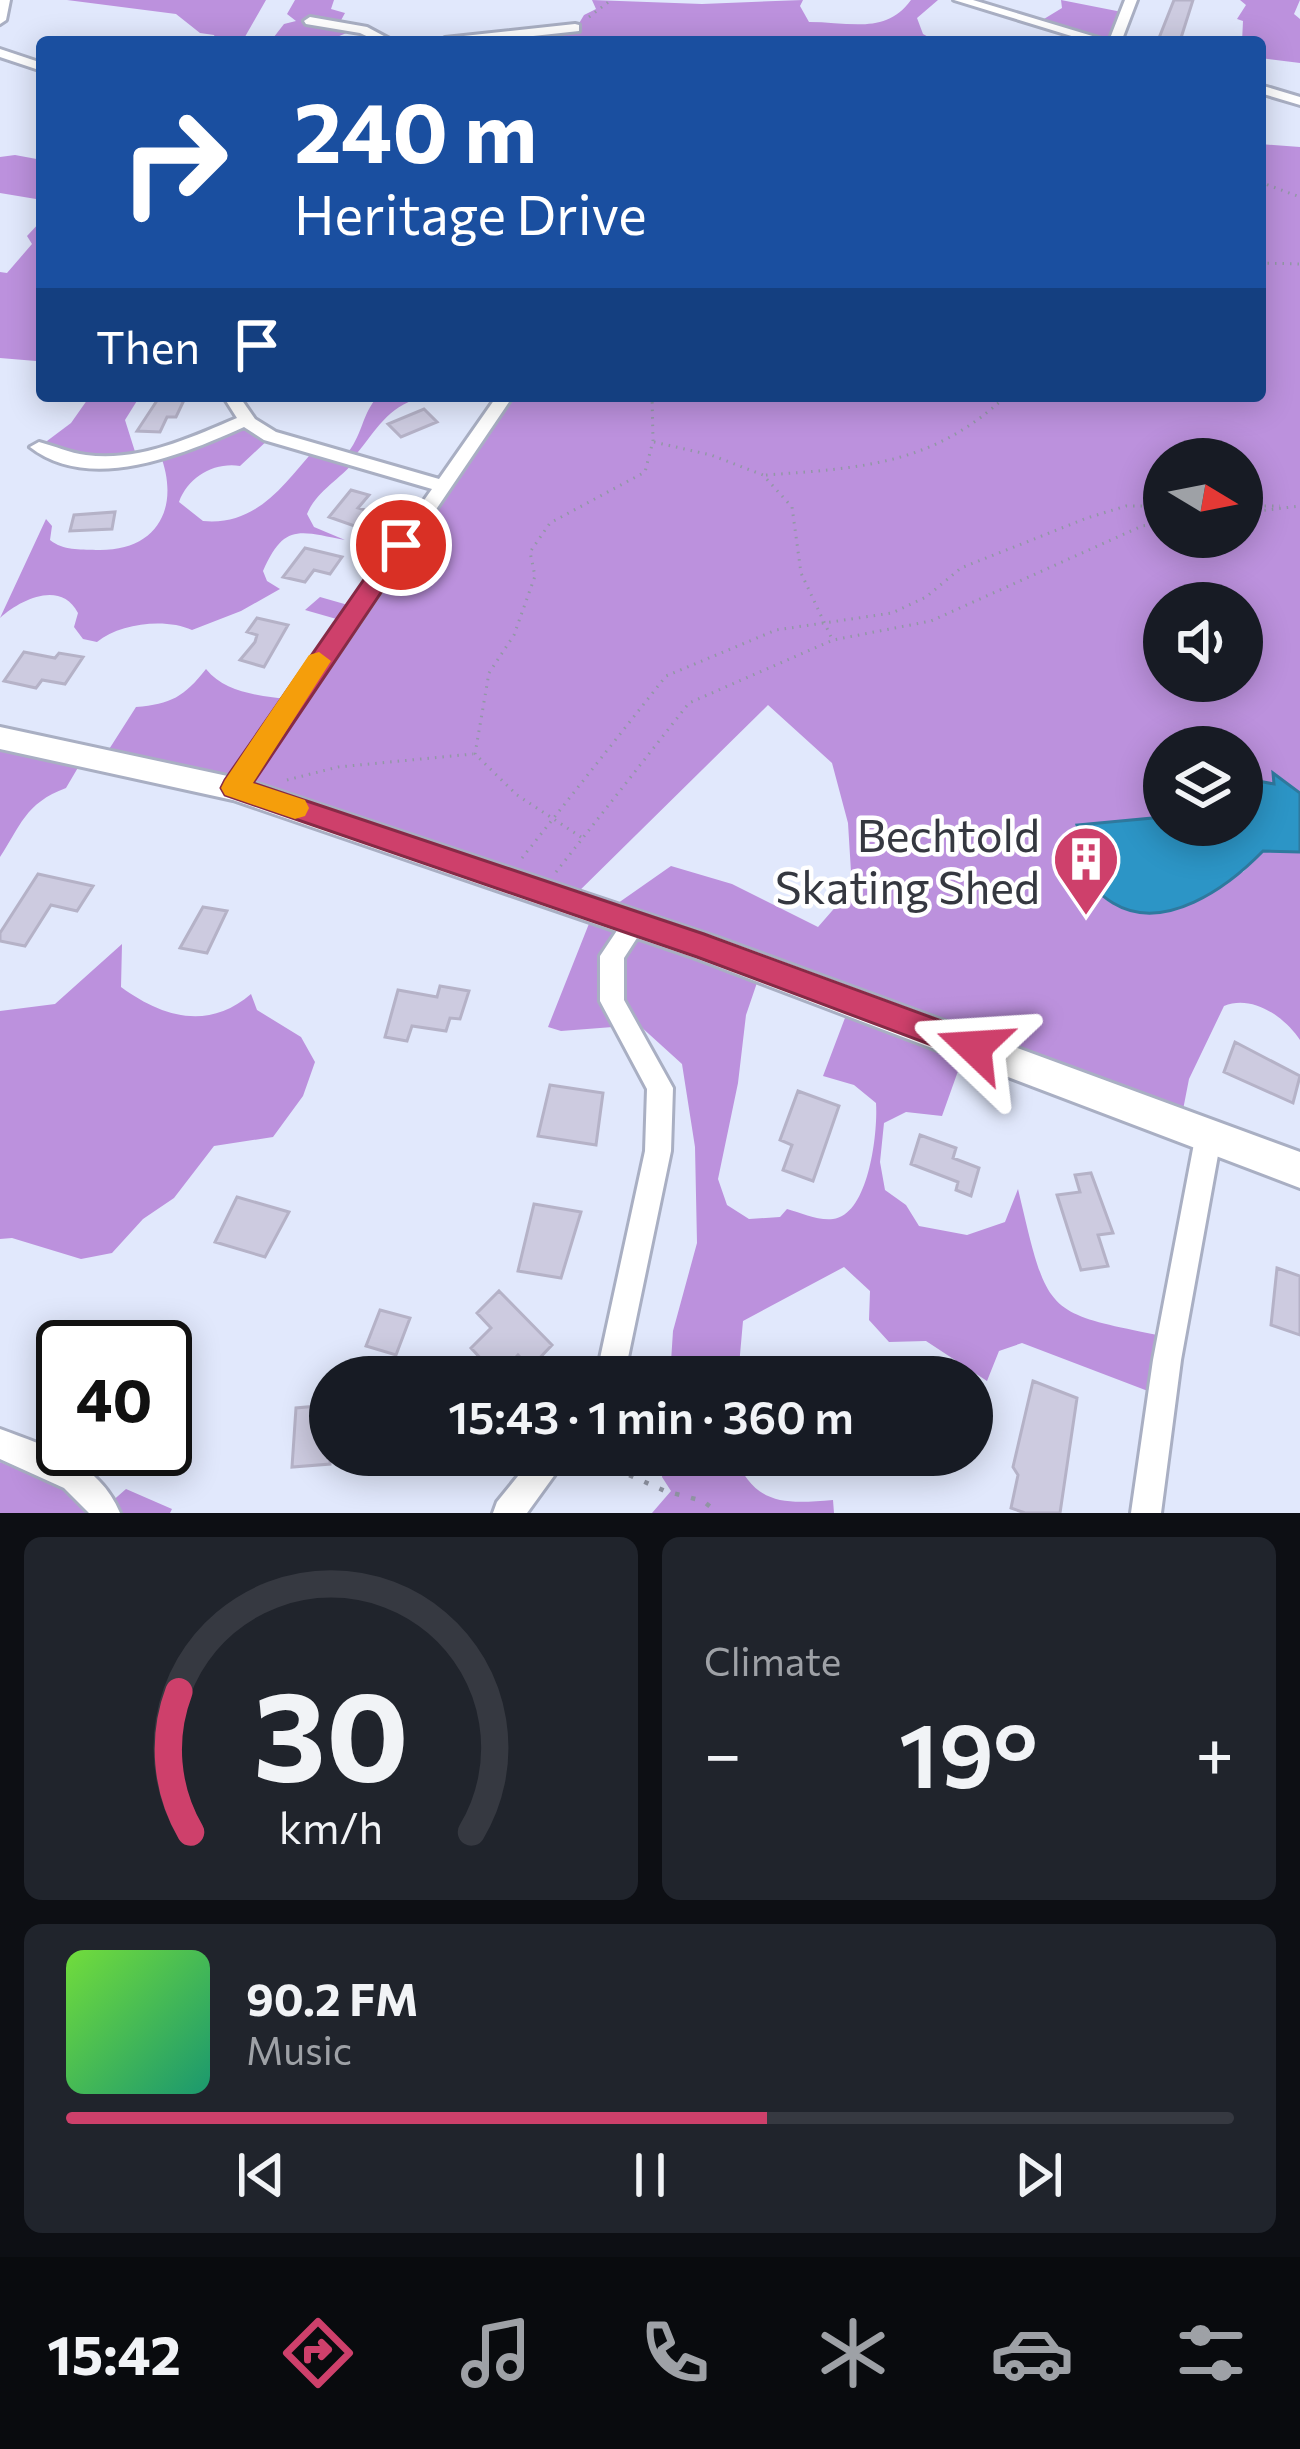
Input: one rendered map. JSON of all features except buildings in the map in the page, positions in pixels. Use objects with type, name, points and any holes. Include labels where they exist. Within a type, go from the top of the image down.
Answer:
[{"type":"street","points":[[0,20],[4,0]]},
{"type":"street","points":[[960,0],[1083,36]]},
{"type":"street","points":[[1117,36],[1131,0]]},
{"type":"street","points":[[310,21],[376,36]]},
{"type":"street","points":[[500,36],[574,28]]},
{"type":"street","points":[[0,53],[36,65]]},
{"type":"street","points":[[1266,90],[1300,101]]},
{"type":"street","points":[[235,402],[247,420],[270,436],[442,486]]},
{"type":"street","points":[[235,788],[502,402]]},
{"type":"street","points":[[40,447],[64,460],[122,461],[186,446],[247,420]]},
{"type":"street","points":[[0,738],[235,788],[634,924],[1300,1170]]},
{"type":"street","points":[[614,1356],[658,1151],[660,1088],[612,1001],[612,956],[634,924]]},
{"type":"street","points":[[1146,1513],[1167,1360],[1209,1133]]},
{"type":"street","points":[[0,1444],[47,1461],[100,1499],[106,1513]]},
{"type":"street","points":[[508,1513],[537,1476]]},
{"type":"path","points":[[574,28],[611,0]]},
{"type":"path","points":[[1266,184],[1300,197]]},
{"type":"path","points":[[1266,263],[1300,264]]},
{"type":"path","points":[[475,754],[489,673],[514,635],[535,576],[530,552],[550,523],[645,472],[653,441],[652,402]]},
{"type":"path","points":[[653,441],[711,455],[763,475],[851,468],[949,445],[1001,402]]},
{"type":"path","points":[[763,475],[792,506],[801,573],[833,640]]},
{"type":"path","points":[[505,881],[666,676],[776,630],[892,613],[926,597],[961,568],[1087,518],[1143,506]]},
{"type":"path","points":[[1263,506],[1298,506]]},
{"type":"path","points":[[1263,510],[1298,506]]},
{"type":"path","points":[[540,893],[689,703],[833,640],[931,621],[1143,526]]},
{"type":"path","points":[[273,783],[338,767],[475,754]]},
{"type":"path","points":[[475,754],[517,796],[583,838]]},
{"type":"path","points":[[631,1476],[703,1501],[718,1513]]},
{"type":"shaded area","points":[[67,0],[266,0],[245,36],[200,33],[176,14]]},
{"type":"shaded area","points":[[295,0],[334,0],[331,9],[345,13],[339,24],[356,29],[339,36],[275,36],[284,24],[296,21],[287,14]]},
{"type":"shaded area","points":[[592,0],[702,4],[803,0],[800,6],[809,22],[852,24],[890,18],[911,0],[938,0],[917,18],[926,36],[536,36],[534,32],[578,25],[596,9]]},
{"type":"shaded area","points":[[1061,0],[1127,13],[1118,36],[1093,36],[1039,22],[1062,8]]},
{"type":"shaded area","points":[[1240,0],[1300,0],[1294,14],[1300,19],[1300,63],[1266,59],[1266,36],[1242,36],[1243,21],[1237,19],[1246,5]]},
{"type":"shaded area","points":[[1266,144],[1300,147],[1300,793],[1275,775],[1275,784],[1263,782],[1263,726],[1143,726],[1143,819],[1077,826],[1082,840],[1077,871],[1108,900],[1243,872],[1263,851],[1300,852],[1300,1040],[1286,1023],[1256,1005],[1224,1006],[1189,1079],[1181,1120],[968,1043],[942,1116],[906,1112],[884,1123],[880,1162],[885,1190],[906,1205],[919,1226],[967,1235],[1005,1222],[1018,1189],[1037,1263],[1058,1302],[1098,1322],[1173,1338],[1161,1396],[1022,1343],[999,1351],[993,1366],[993,1356],[949,1356],[926,1341],[889,1342],[869,1320],[870,1291],[844,1267],[743,1321],[740,1356],[671,1356],[673,1331],[697,1243],[695,1147],[682,1064],[639,1025],[561,1031],[548,1027],[594,911],[611,908],[671,866],[732,884],[818,927],[852,888],[848,823],[832,763],[768,705],[570,900],[106,754],[136,707],[176,697],[206,669],[223,684],[291,700],[347,622],[305,610],[320,597],[355,607],[503,402],[1266,402]],"holes":[[[762,968],[851,1002],[823,1076],[854,1085],[876,1103],[873,1151],[863,1188],[845,1214],[833,1219],[787,1209],[780,1217],[749,1219],[727,1205],[718,1179],[746,1015]]]},
{"type":"shaded area","points":[[0,157],[36,159],[36,199],[0,193]]},
{"type":"shaded area","points":[[36,226],[36,361],[0,358],[0,272],[7,273],[32,244],[27,236]]},
{"type":"shaded area","points":[[86,402],[136,402],[125,420],[137,458],[88,463],[39,447],[71,423]]},
{"type":"shaded area","points":[[374,402],[409,402],[387,417],[307,514],[314,527],[345,540],[304,533],[286,538],[263,571],[267,581],[280,589],[241,611],[192,630],[143,624],[97,642],[83,639],[74,627],[78,613],[62,597],[29,599],[0,618],[46,519],[52,526],[50,540],[66,548],[117,549],[149,535],[165,509],[166,474],[160,454],[243,422],[271,437],[240,466],[212,469],[183,493],[179,502],[203,521],[222,521],[267,501],[314,450],[345,456]]},
{"type":"shaded area","points":[[0,737],[86,754],[66,788],[32,809],[0,857]]},
{"type":"shaded area","points":[[122,944],[121,987],[153,1006],[202,1016],[235,1006],[251,994],[257,1010],[301,1037],[315,1062],[303,1096],[273,1137],[214,1146],[174,1198],[143,1219],[112,1253],[81,1259],[12,1238],[0,1239],[0,1011],[55,1004]]},
{"type":"shaded area","points":[[0,1462],[110,1503],[126,1489],[172,1509],[170,1513],[0,1513]]},
{"type":"shaded area","points":[[745,1476],[773,1498],[833,1500],[834,1513],[652,1513],[671,1491],[662,1477]]},
{"type":"water","points":[[1273,773],[1300,793],[1300,852],[1263,851],[1214,891],[1174,910],[1133,911],[1113,903],[1065,858],[1082,840],[1077,825],[1143,819],[1143,846],[1263,846],[1263,782],[1274,784]]},
{"type":"slow traffic","points":[[295,808],[235,788],[319,661]]},
{"type":"place","name":"Bechtold Skating Shed","points":[[1086,918]]},
{"type":"route","points":[[401,545],[235,788],[704,947],[974,1047]]}]
